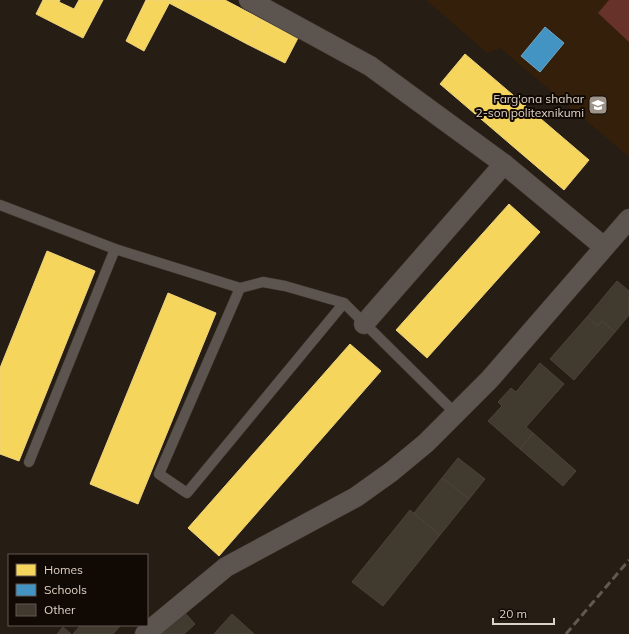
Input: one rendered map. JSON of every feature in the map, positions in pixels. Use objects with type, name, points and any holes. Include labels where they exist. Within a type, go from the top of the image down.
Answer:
[{"type":"street","points":[[249,0],[370,66],[504,164],[604,247]]},
{"type":"street","points":[[364,324],[504,164]]},
{"type":"street","points":[[145,634],[226,567],[356,497],[391,472],[426,443],[490,379],[629,219]]},
{"type":"lane","points":[[0,205],[115,249],[240,288],[263,282],[285,286],[344,303],[456,414]]},
{"type":"lane","points":[[29,462],[115,249]]},
{"type":"lane","points":[[240,288],[159,474],[187,493],[344,303]]},
{"type":"shaded area","name":"Farg'ona shahar 2-son politexnikumi","points":[[426,0],[629,0],[629,157],[500,48],[487,53]]},
{"type":"shaded area","points":[[609,0],[629,0],[629,42],[598,13]]},
{"type":"building: Homes","points":[[43,0],[60,0],[59,2],[74,9],[79,0],[103,0],[83,38],[36,14]]},
{"type":"building: Homes","points":[[146,0],[171,0],[144,51],[126,41]]},
{"type":"building: Homes","points":[[171,0],[225,0],[261,19],[247,44],[169,3]]},
{"type":"building: Homes","points":[[261,19],[298,38],[285,63],[247,44]]},
{"type":"building: Homes","points":[[465,54],[589,160],[564,190],[440,84]]},
{"type":"building: Homes","points":[[509,204],[540,232],[427,358],[396,330]]},
{"type":"building: Homes","points":[[47,251],[95,271],[19,461],[0,454],[0,368]]},
{"type":"building: Homes","points":[[168,293],[216,313],[138,504],[90,484]]},
{"type":"building: Homes","points":[[350,344],[381,371],[219,556],[188,528]]},
{"type":"building: Schools","points":[[545,27],[564,43],[540,72],[521,56]]},
{"type":"building: Other","points":[[617,281],[629,291],[629,315],[615,332],[602,321],[598,326],[587,317]]},
{"type":"building: Other","points":[[587,317],[598,326],[602,321],[615,332],[574,380],[550,359]]},
{"type":"building: Other","points":[[540,363],[564,384],[526,427],[533,433],[520,449],[488,421],[502,406],[498,402],[511,388],[516,392]]},
{"type":"building: Other","points":[[533,433],[576,471],[563,486],[520,449]]},
{"type":"building: Other","points":[[458,458],[485,479],[469,499],[442,478]]},
{"type":"building: Other","points":[[442,478],[469,499],[440,535],[414,513]]},
{"type":"building: Other","points":[[410,510],[440,535],[383,606],[352,582]]},
{"type":"building: Other","points":[[185,613],[195,624],[184,634],[162,634]]},
{"type":"building: Other","points":[[232,614],[254,634],[214,634]]},
{"type":"building: Other","points":[[80,626],[120,626],[113,634],[73,634]]},
{"type":"building: Other","points":[[63,627],[71,634],[57,634]]},
{"type":"railway","points":[[566,634],[629,560]]},
{"type":"place","name":"Farg'ona shahar 2-son politexnikumi","points":[[598,105]]}]
